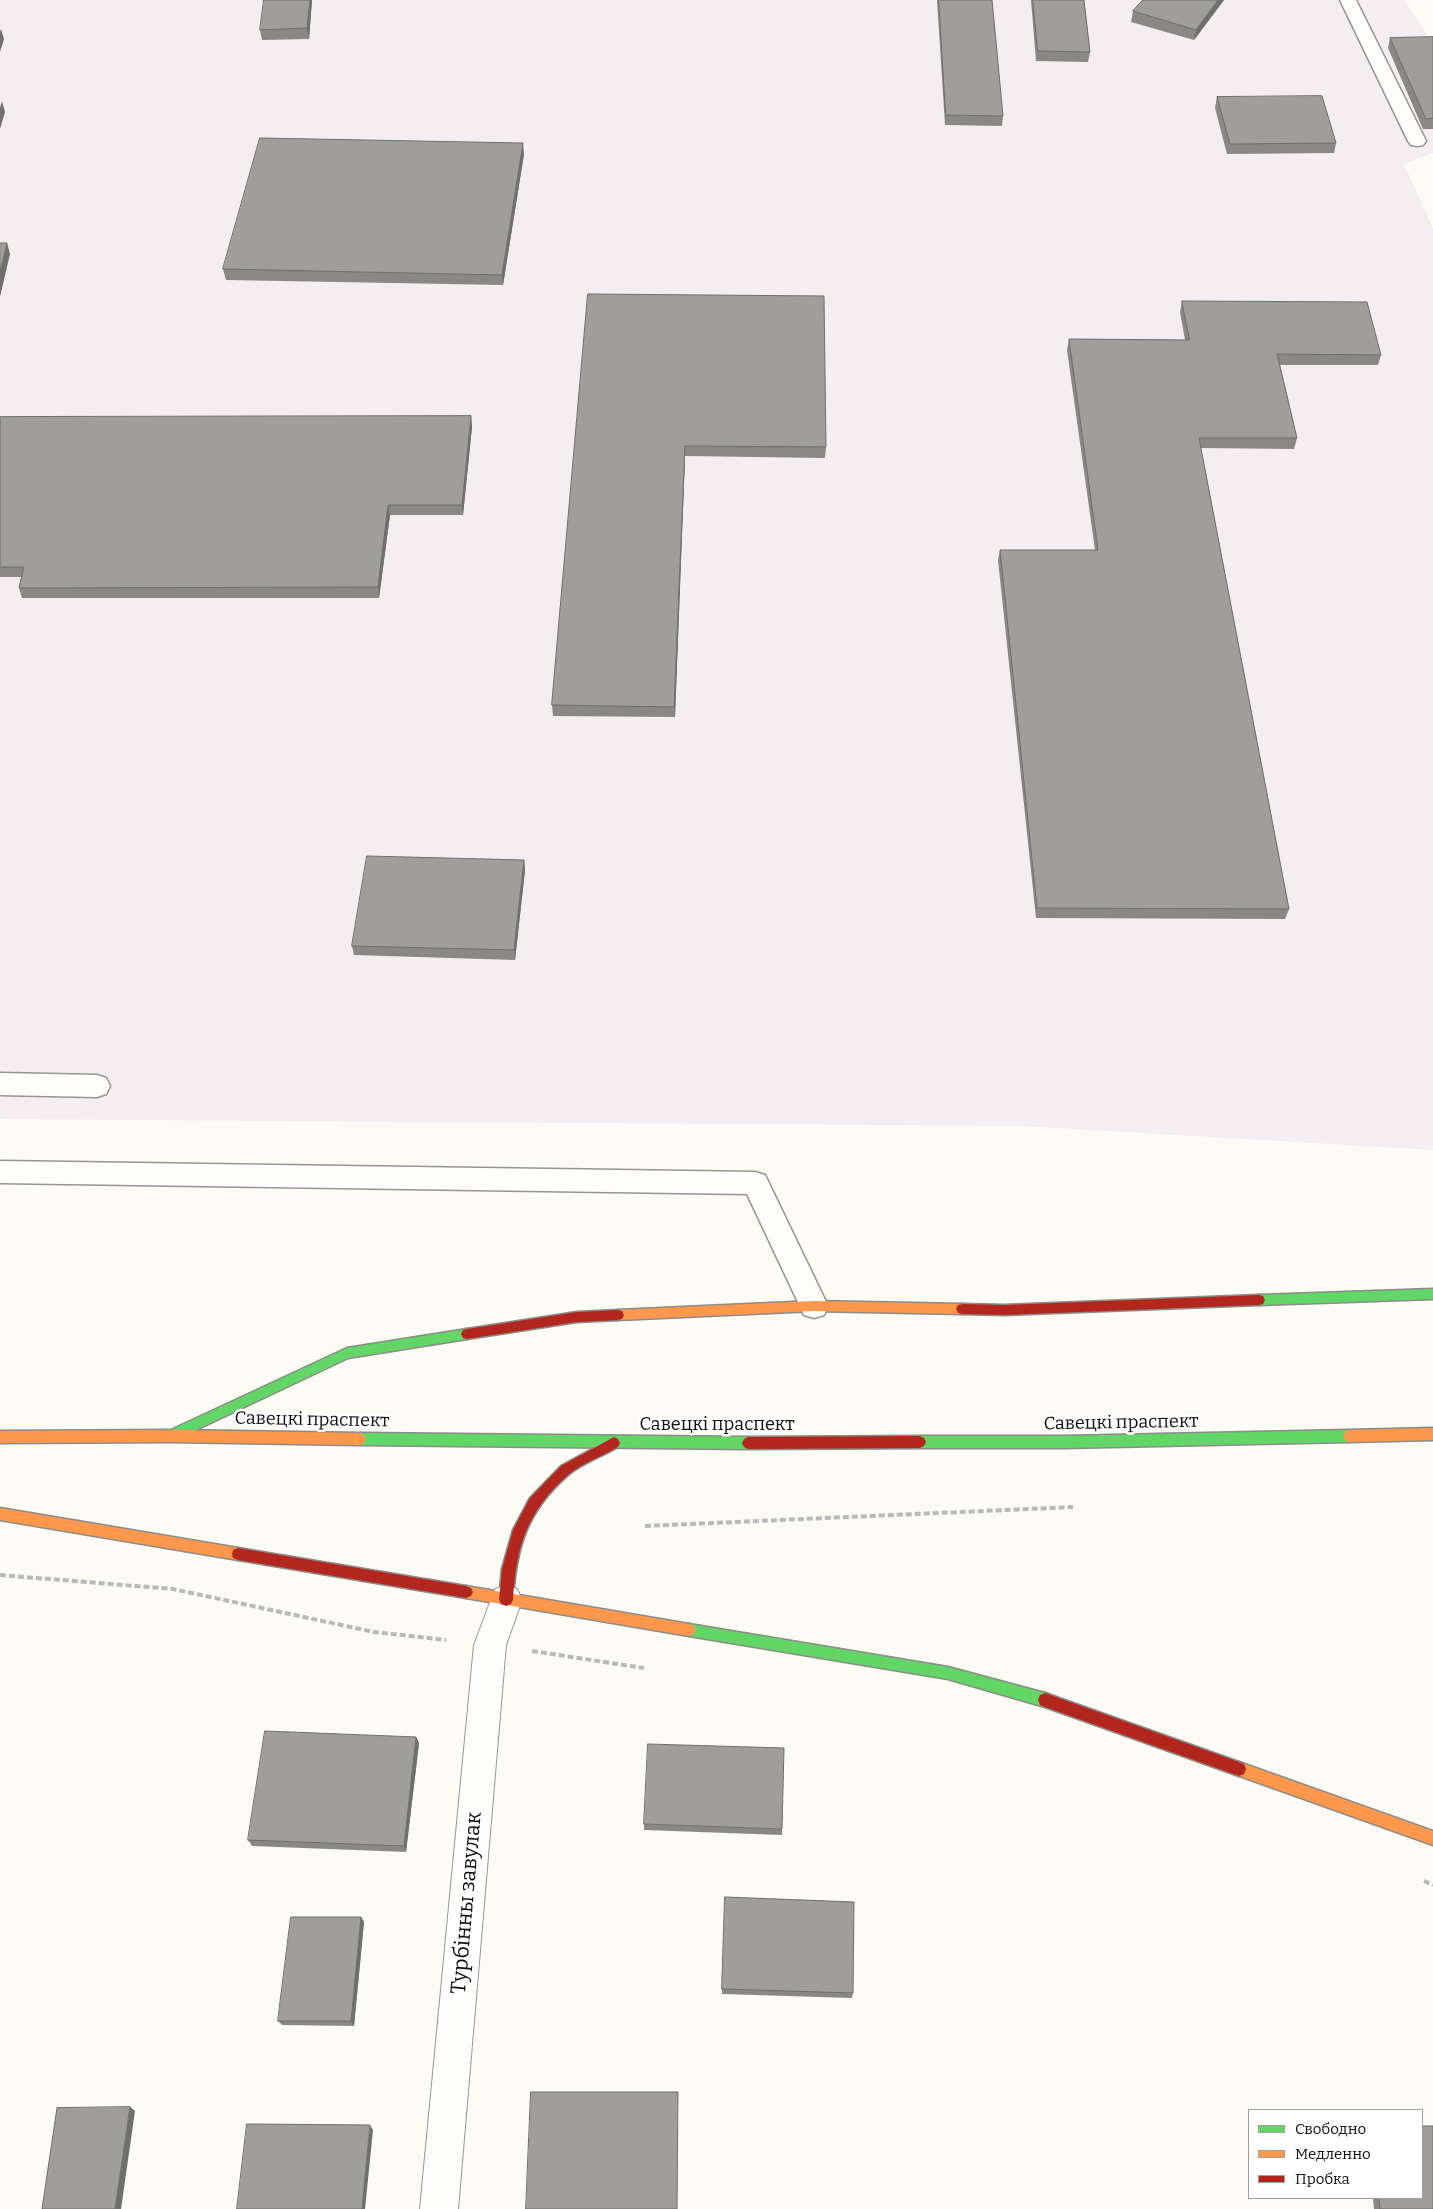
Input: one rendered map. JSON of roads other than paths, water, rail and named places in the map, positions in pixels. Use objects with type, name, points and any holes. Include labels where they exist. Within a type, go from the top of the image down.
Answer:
[{"type":"main road","points":[[171,1436],[347,1354],[577,1317],[814,1306],[1004,1310],[1433,1294]]},
{"type":"main road","name":"Савецкі праспект","points":[[0,1437],[171,1436],[615,1443],[1064,1442],[1433,1434]]},
{"type":"main road","points":[[506,1600],[508,1570],[514,1546],[519,1530],[534,1502],[565,1470],[615,1443]]},
{"type":"main road","points":[[0,1514],[948,1673],[1048,1700],[1433,1838]]},
{"type":"street","name":"Турбінны завулак","points":[[439,2209],[490,1645],[506,1600]]},
{"type":"lane","points":[[1348,0],[1417,141]]},
{"type":"lane","points":[[0,1084],[97,1086]]},
{"type":"lane","points":[[0,1172],[755,1183],[814,1306]]}]
